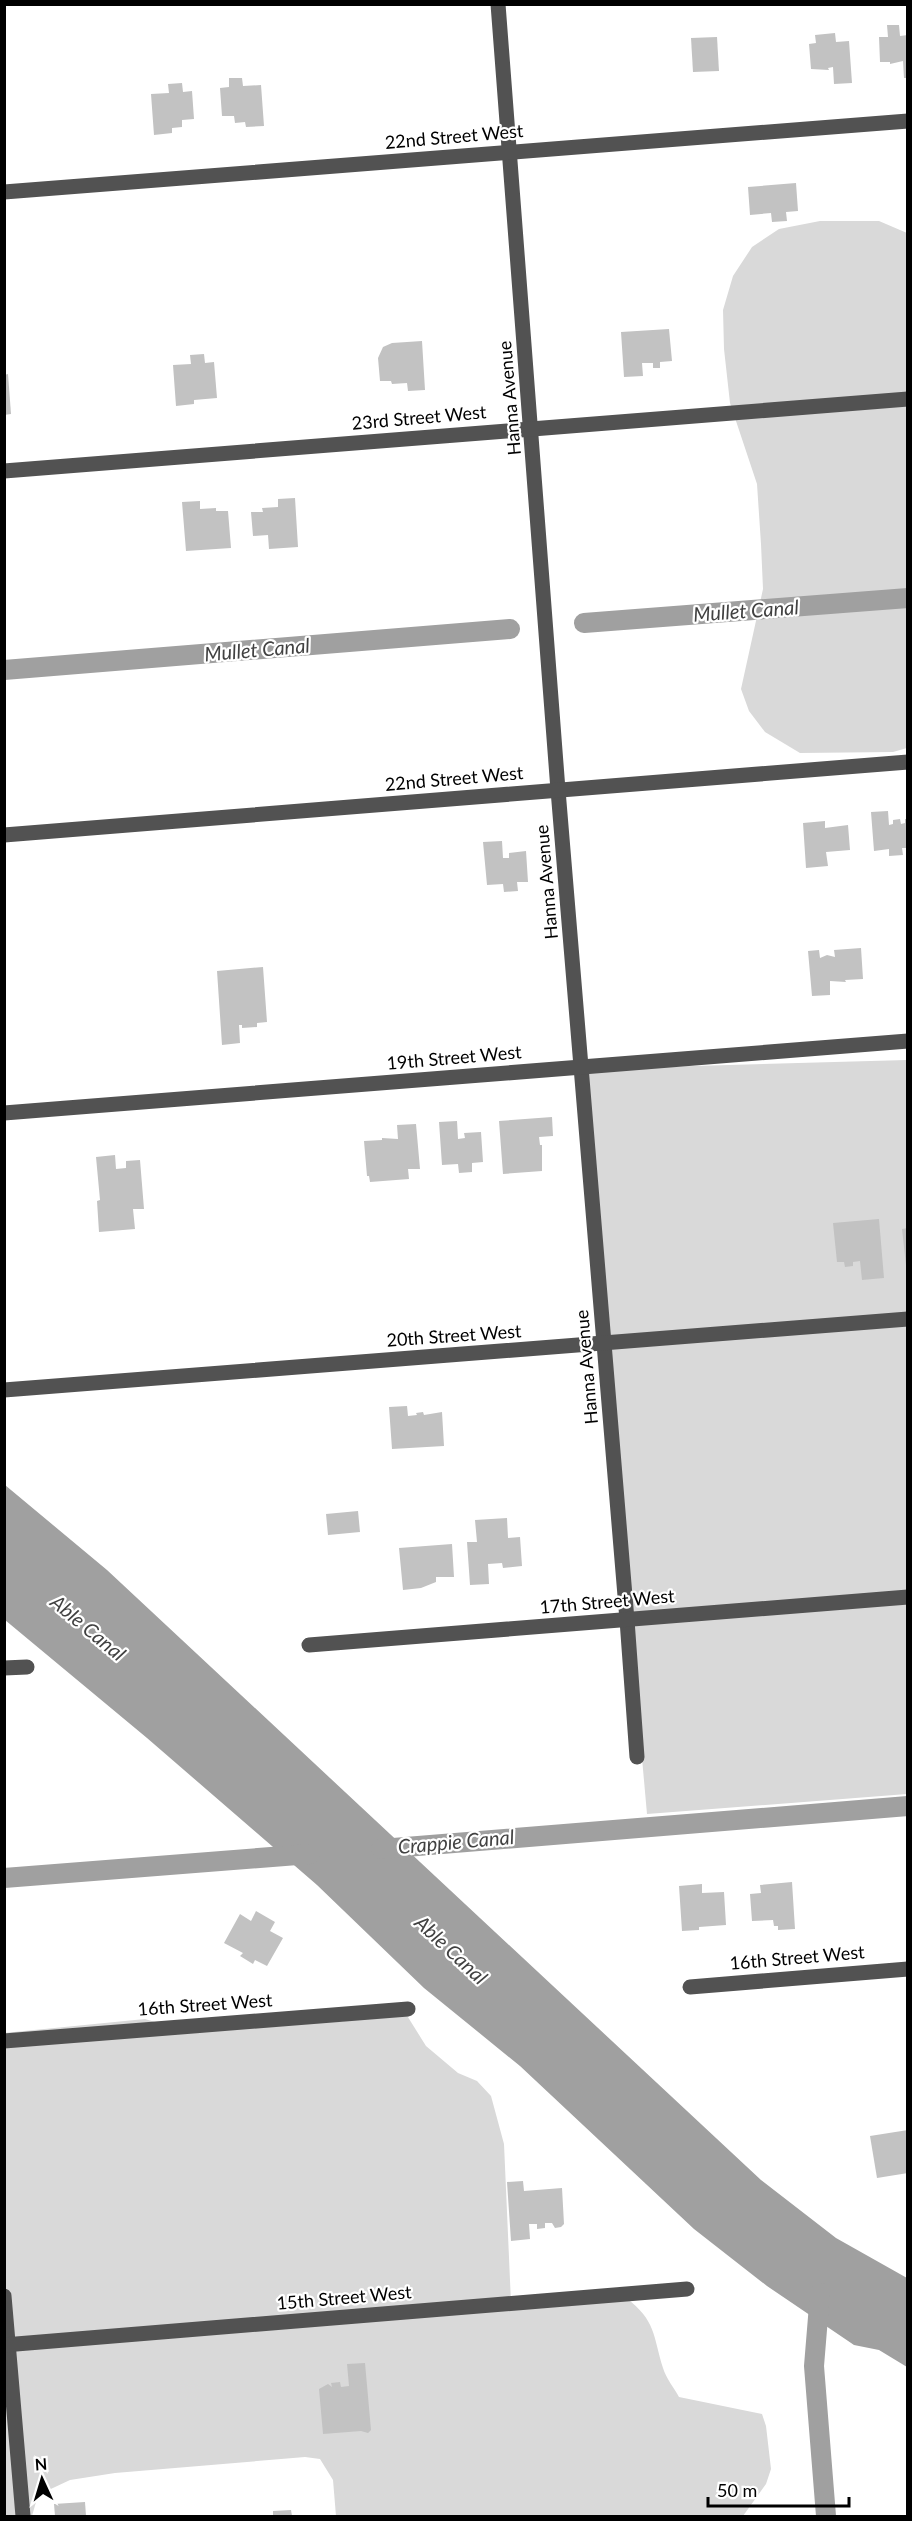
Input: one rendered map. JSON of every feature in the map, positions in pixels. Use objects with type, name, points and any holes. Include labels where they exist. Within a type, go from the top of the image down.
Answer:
[{"type":"street","name":"Hanna Avenue","points":[[498,4],[558,790],[637,1757]]},
{"type":"street","name":"22nd Street West","points":[[4,192],[908,121]]},
{"type":"street","name":"23rd Street West","points":[[4,471],[908,399]]},
{"type":"street","name":"22nd Street West","points":[[4,835],[908,762]]},
{"type":"street","name":"19th Street West","points":[[4,1113],[908,1041]]},
{"type":"street","name":"20th Street West","points":[[4,1390],[908,1319]]},
{"type":"street","name":"17th Street West","points":[[309,1645],[908,1597]]},
{"type":"street","points":[[4,1668],[27,1667]]},
{"type":"street","name":"16th Street West","points":[[690,1987],[908,1970]]},
{"type":"street","name":"16th Street West","points":[[4,2041],[408,2009]]},
{"type":"street","name":"15th Street West","points":[[7,2345],[687,2289]]},
{"type":"street","points":[[4,2296],[23,2517]]},
{"type":"shaded area","points":[[820,221],[879,221],[907,233],[907,748],[893,752],[800,753],[765,732],[749,711],[741,689],[763,589],[761,544],[757,484],[730,403],[724,349],[723,310],[733,276],[752,247],[779,229]]},
{"type":"shaded area","points":[[907,1060],[907,1794],[647,1814],[617,1478],[588,1069]]},
{"type":"shaded area","points":[[401,2006],[426,2046],[458,2073],[477,2081],[491,2096],[504,2144],[511,2303],[626,2298],[648,2321],[664,2372],[679,2397],[762,2414],[766,2426],[771,2469],[766,2484],[743,2516],[336,2516],[333,2480],[320,2459],[305,2457],[115,2473],[70,2480],[38,2495],[32,2516],[5,2516],[4,2033],[145,2019],[158,2023],[338,2022],[380,2016]]},
{"type":"water","name":"Able Canal","points":[[5,1485],[107,1570],[761,2180],[836,2238],[907,2278],[907,2367],[879,2350],[854,2345],[767,2286],[694,2229],[520,2066],[424,1988],[317,1885],[147,1738],[5,1620]]},
{"type":"building","points":[[887,25],[899,25],[900,36],[908,35],[908,78],[904,78],[903,61],[890,64],[890,62],[880,62],[879,37],[888,37]]},
{"type":"building","points":[[835,33],[836,42],[849,41],[852,83],[834,84],[833,67],[828,68],[829,70],[811,69],[809,44],[816,43],[815,35]]},
{"type":"building","points":[[717,37],[719,71],[693,72],[691,38]]},
{"type":"building","points":[[229,78],[242,78],[243,86],[261,85],[264,126],[246,127],[245,122],[235,123],[234,116],[222,116],[220,88],[229,87]]},
{"type":"building","points":[[182,83],[183,92],[192,91],[194,119],[182,120],[182,127],[172,128],[172,133],[154,135],[151,94],[169,93],[168,84]]},
{"type":"building","points":[[796,183],[798,211],[786,212],[787,221],[772,222],[771,213],[750,215],[748,187]]},
{"type":"building","points":[[669,329],[672,361],[660,362],[660,368],[653,368],[653,363],[642,363],[643,376],[624,377],[621,332]]},
{"type":"building","points":[[422,341],[425,390],[408,391],[407,383],[392,384],[391,381],[380,381],[378,358],[383,347],[392,343]]},
{"type":"building","points":[[204,354],[205,363],[214,362],[217,398],[194,400],[194,404],[176,406],[173,365],[191,364],[190,355]]},
{"type":"building","points":[[8,374],[11,414],[4,415],[4,375]]},
{"type":"building","points":[[295,498],[298,547],[269,549],[268,535],[253,536],[251,512],[263,512],[262,508],[278,507],[278,499]]},
{"type":"building","points":[[200,501],[200,509],[216,508],[216,511],[228,511],[231,548],[186,551],[182,502]]},
{"type":"building","points":[[888,811],[889,825],[893,824],[893,820],[900,819],[901,824],[908,819],[908,848],[902,848],[903,855],[889,856],[889,849],[874,851],[871,812]]},
{"type":"building","points":[[825,821],[825,828],[848,825],[850,850],[826,852],[828,866],[806,868],[803,823]]},
{"type":"building","points":[[502,841],[503,858],[509,858],[509,853],[526,851],[528,882],[517,882],[518,891],[504,892],[503,884],[487,885],[483,842]]},
{"type":"building","points":[[861,948],[863,979],[845,980],[846,982],[830,981],[830,995],[812,996],[808,951],[819,950],[820,958],[827,955],[835,957],[834,950]]},
{"type":"building","points":[[263,967],[267,1022],[257,1023],[257,1027],[242,1028],[242,1025],[239,1025],[240,1043],[222,1045],[217,971]]},
{"type":"building","points":[[552,1117],[553,1136],[539,1137],[540,1145],[542,1145],[542,1171],[503,1174],[499,1121]]},
{"type":"building","points":[[457,1121],[458,1139],[465,1138],[464,1133],[481,1132],[483,1162],[472,1163],[472,1172],[459,1173],[458,1164],[442,1165],[439,1122]]},
{"type":"building","points":[[416,1124],[420,1169],[408,1169],[409,1179],[370,1182],[367,1176],[364,1141],[382,1140],[382,1138],[398,1139],[397,1125]]},
{"type":"building","points":[[115,1155],[116,1169],[126,1168],[126,1161],[140,1160],[144,1209],[133,1209],[135,1229],[99,1232],[97,1201],[100,1200],[96,1157]]},
{"type":"building","points":[[879,1219],[884,1278],[862,1280],[860,1261],[853,1262],[853,1266],[845,1267],[844,1262],[837,1262],[833,1223]]},
{"type":"building","points":[[908,1228],[908,1264],[906,1265],[902,1229]]},
{"type":"building","points":[[407,1406],[408,1416],[423,1412],[424,1415],[442,1412],[444,1446],[392,1449],[389,1407]]},
{"type":"building","points":[[358,1511],[360,1532],[328,1535],[326,1514]]},
{"type":"building","points":[[507,1518],[508,1538],[520,1537],[522,1566],[503,1568],[502,1563],[488,1564],[489,1584],[470,1585],[467,1542],[477,1542],[475,1520]]},
{"type":"building","points":[[452,1544],[454,1577],[436,1577],[436,1582],[421,1588],[403,1590],[399,1548]]},
{"type":"building","points":[[792,1882],[795,1929],[778,1930],[773,1920],[752,1921],[750,1894],[761,1893],[760,1885]]},
{"type":"building","points":[[702,1884],[702,1893],[724,1892],[726,1925],[682,1931],[679,1886]]},
{"type":"building","points":[[256,1911],[275,1922],[270,1931],[283,1938],[267,1966],[255,1960],[253,1964],[240,1956],[243,1953],[224,1943],[240,1914],[251,1921]]},
{"type":"building","points":[[908,2130],[908,2173],[877,2178],[870,2136]]},
{"type":"building","points":[[523,2181],[524,2191],[562,2188],[564,2224],[555,2228],[552,2223],[545,2223],[545,2228],[537,2229],[537,2224],[529,2224],[530,2239],[511,2241],[507,2182]]},
{"type":"building","points":[[365,2363],[371,2430],[368,2433],[361,2431],[323,2434],[319,2389],[328,2384],[332,2387],[331,2383],[340,2382],[341,2387],[349,2386],[347,2364]]},
{"type":"building","points":[[85,2502],[86,2516],[55,2516],[54,2504]]},
{"type":"building","points":[[291,2510],[292,2516],[273,2516],[273,2511]]},
{"type":"waterway","name":"Mullet Canal","points":[[584,623],[908,598]]},
{"type":"waterway","name":"Mullet Canal","points":[[4,670],[510,629]]},
{"type":"waterway","name":"Crappie Canal","points":[[381,1849],[908,1806]]},
{"type":"waterway","name":"Crappie Canal","points":[[4,1878],[310,1854]]},
{"type":"waterway","points":[[820,2293],[814,2366],[826,2516]]}]
